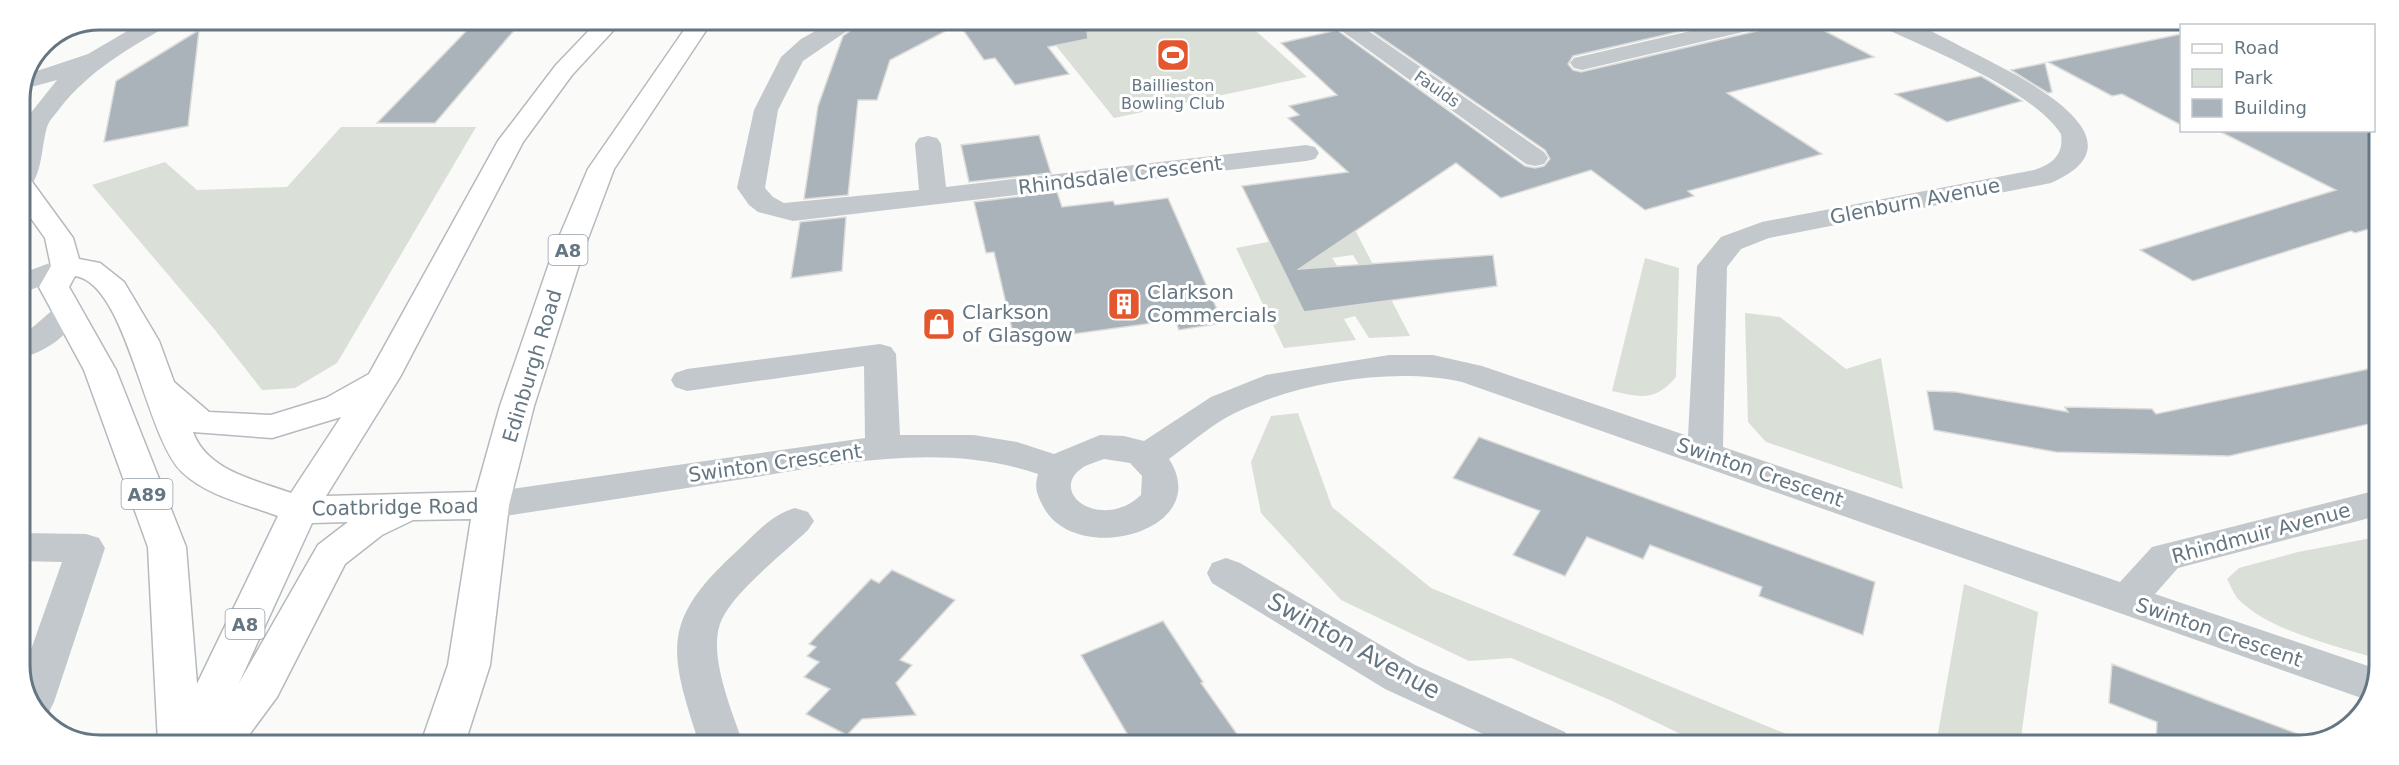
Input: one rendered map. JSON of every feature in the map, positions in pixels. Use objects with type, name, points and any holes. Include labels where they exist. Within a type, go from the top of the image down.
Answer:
[{"type":"main road","name":"A8","points":[[202,735],[220,678],[299,510],[384,377],[511,141],[564,70],[602,30]]},
{"type":"main road","name":"Edinburgh Road","points":[[446,735],[469,665],[490,505],[518,406],[569,249],[601,169],[695,30]]},
{"type":"main road","points":[[30,196],[59,238],[66,266]]},
{"type":"main road","name":"A89","points":[[180,735],[168,547],[100,370],[54,287],[66,266],[90,269],[113,288],[143,342],[181,448],[195,464],[216,479],[299,510]]},
{"type":"main road","points":[[158,385],[200,423],[272,427],[338,406],[384,377]]},
{"type":"main road","name":"Coatbridge Road","points":[[299,510],[490,505]]},
{"type":"main road","points":[[224,735],[262,685],[331,555],[369,525],[409,507]]},
{"type":"street","points":[[30,154],[35,124],[69,81],[100,56],[144,30]]},
{"type":"street","name":"Rhindsdale Crescent","points":[[834,30],[809,44],[793,57],[766,110],[751,188],[756,199],[766,206],[793,213],[1306,153]]},
{"type":"street","name":"Faulds","points":[[1352,30],[1535,158]]},
{"type":"street","points":[[1582,63],[1722,30]]},
{"type":"street","name":"Glenburn Avenue","points":[[1705,453],[1712,266],[1731,243],[1762,231],[2041,177],[2062,167],[2070,156],[2075,135],[2068,123],[2055,110],[2024,89],[1906,30]]},
{"type":"street","points":[[33,81],[100,56]]},
{"type":"street","points":[[928,144],[934,198]]},
{"type":"street","points":[[30,281],[66,266]]},
{"type":"street","points":[[30,345],[56,328],[68,312]]},
{"type":"street","points":[[687,380],[880,354],[883,448]]},
{"type":"street","name":"Swinton Crescent","points":[[1146,457],[1223,405],[1259,389],[1289,380],[1389,365],[1433,365],[1470,373],[2367,683]]},
{"type":"street","name":"Swinton Crescent","points":[[490,505],[883,448],[974,447],[1017,454],[1059,468]]},
{"type":"street","points":[[1100,447],[1133,450],[1146,457],[1157,466],[1162,477],[1162,490],[1156,502],[1146,512],[1131,520],[1112,524],[1093,524],[1076,519],[1062,510],[1054,501],[1052,490],[1059,468],[1076,455],[1100,447]]},
{"type":"street","name":"Rhindmuir Avenue","points":[[2127,600],[2165,557],[2369,505]]},
{"type":"street","points":[[719,735],[700,670],[699,625],[712,599],[795,521]]},
{"type":"street","points":[[30,547],[87,548],[36,693]]},
{"type":"street","name":"Swinton Avenue","points":[[1226,573],[1400,677],[1528,735]]},
{"type":"green space","name":"Baillieston Bowling Club","points":[[1056,30],[1255,30],[1307,77],[1114,118],[1045,32]]},
{"type":"green space","points":[[341,127],[476,127],[337,363],[295,388],[262,390],[215,330],[92,185],[165,162],[197,190],[287,187]]},
{"type":"green space","points":[[1353,226],[1410,336],[1369,338],[1355,316],[1344,319],[1356,340],[1284,348],[1236,248]],"holes":[[[1353,255],[1381,302],[1305,312],[1287,277],[1340,270],[1332,258]]]},
{"type":"green space","points":[[1645,258],[1679,268],[1676,377],[1661,391],[1639,396],[1612,391]]},
{"type":"green space","points":[[1745,313],[1780,317],[1846,369],[1881,358],[1903,489],[1766,442],[1748,422]]},
{"type":"green space","points":[[1298,413],[1332,507],[1431,588],[1789,735],[1683,735],[1610,700],[1511,658],[1469,661],[1341,600],[1261,513],[1251,462],[1271,416]]},
{"type":"green space","points":[[2369,539],[2369,656],[2304,636],[2268,621],[2239,600],[2234,593],[2227,579],[2239,568],[2298,552]]},
{"type":"green space","points":[[1964,584],[2038,612],[2021,735],[1938,735]]},
{"type":"building","points":[[199,30],[188,126],[104,142],[116,81]]},
{"type":"building","points":[[467,30],[514,30],[435,123],[377,123]]},
{"type":"building","points":[[851,30],[948,30],[890,60],[877,100],[858,100],[848,195],[804,199],[818,106],[843,36]]},
{"type":"building","points":[[963,30],[1087,30],[1088,39],[1048,47],[1069,74],[1015,85],[995,58],[984,60]]},
{"type":"building","points":[[1337,30],[1525,166],[1535,168],[1544,166],[1550,159],[1545,150],[1370,30],[1686,30],[1573,56],[1568,64],[1573,70],[1581,72],[1761,30],[1823,30],[1874,57],[1727,93],[1822,154],[1688,191],[1694,196],[1645,210],[1591,170],[1501,198],[1456,163],[1299,269],[1493,255],[1497,286],[1304,312],[1242,186],[1348,172],[1288,118],[1299,115],[1289,106],[1337,95],[1281,43]]},
{"type":"building","points":[[2180,34],[2180,124],[2122,94],[2112,96],[2048,62]]},
{"type":"building","points":[[2045,63],[2052,92],[2048,93],[2011,70]]},
{"type":"building","points":[[1981,76],[2022,101],[1947,122],[1895,94]]},
{"type":"building","points":[[2221,132],[2369,132],[2369,229],[2355,233],[2351,231],[2193,281],[2140,250],[2336,190]]},
{"type":"building","points":[[1039,135],[1051,173],[969,182],[961,145]]},
{"type":"building","points":[[1057,192],[1062,207],[1113,201],[1115,205],[1168,198],[1223,323],[1179,330],[1175,320],[1015,342],[994,252],[986,253],[974,202]]},
{"type":"building","points":[[846,217],[842,271],[791,278],[800,222]]},
{"type":"building","points":[[2369,369],[2369,424],[2229,456],[2056,452],[1934,430],[1927,391],[1956,392],[2068,412],[2065,407],[2152,409],[2156,414]]},
{"type":"building","points":[[1479,437],[1875,582],[1863,635],[1759,596],[1762,587],[1650,545],[1643,559],[1587,537],[1565,576],[1513,555],[1540,511],[1453,478]]},
{"type":"building","points":[[892,570],[955,600],[900,660],[912,665],[896,683],[916,715],[862,719],[847,735],[806,714],[830,689],[804,677],[819,662],[807,656],[816,647],[809,644],[871,579],[879,583]]},
{"type":"building","points":[[1163,621],[1203,682],[1201,683],[1238,735],[1128,735],[1081,655]]},
{"type":"building","points":[[2112,664],[2300,735],[2156,735],[2157,722],[2109,703]]},
{"type":"place","name":"Baillieston Bowling Club","points":[[1173,55]]},
{"type":"place","name":"Clarkson Commercials","points":[[1124,304]]},
{"type":"place","name":"Clarkson of Glasgow","points":[[939,324]]}]
